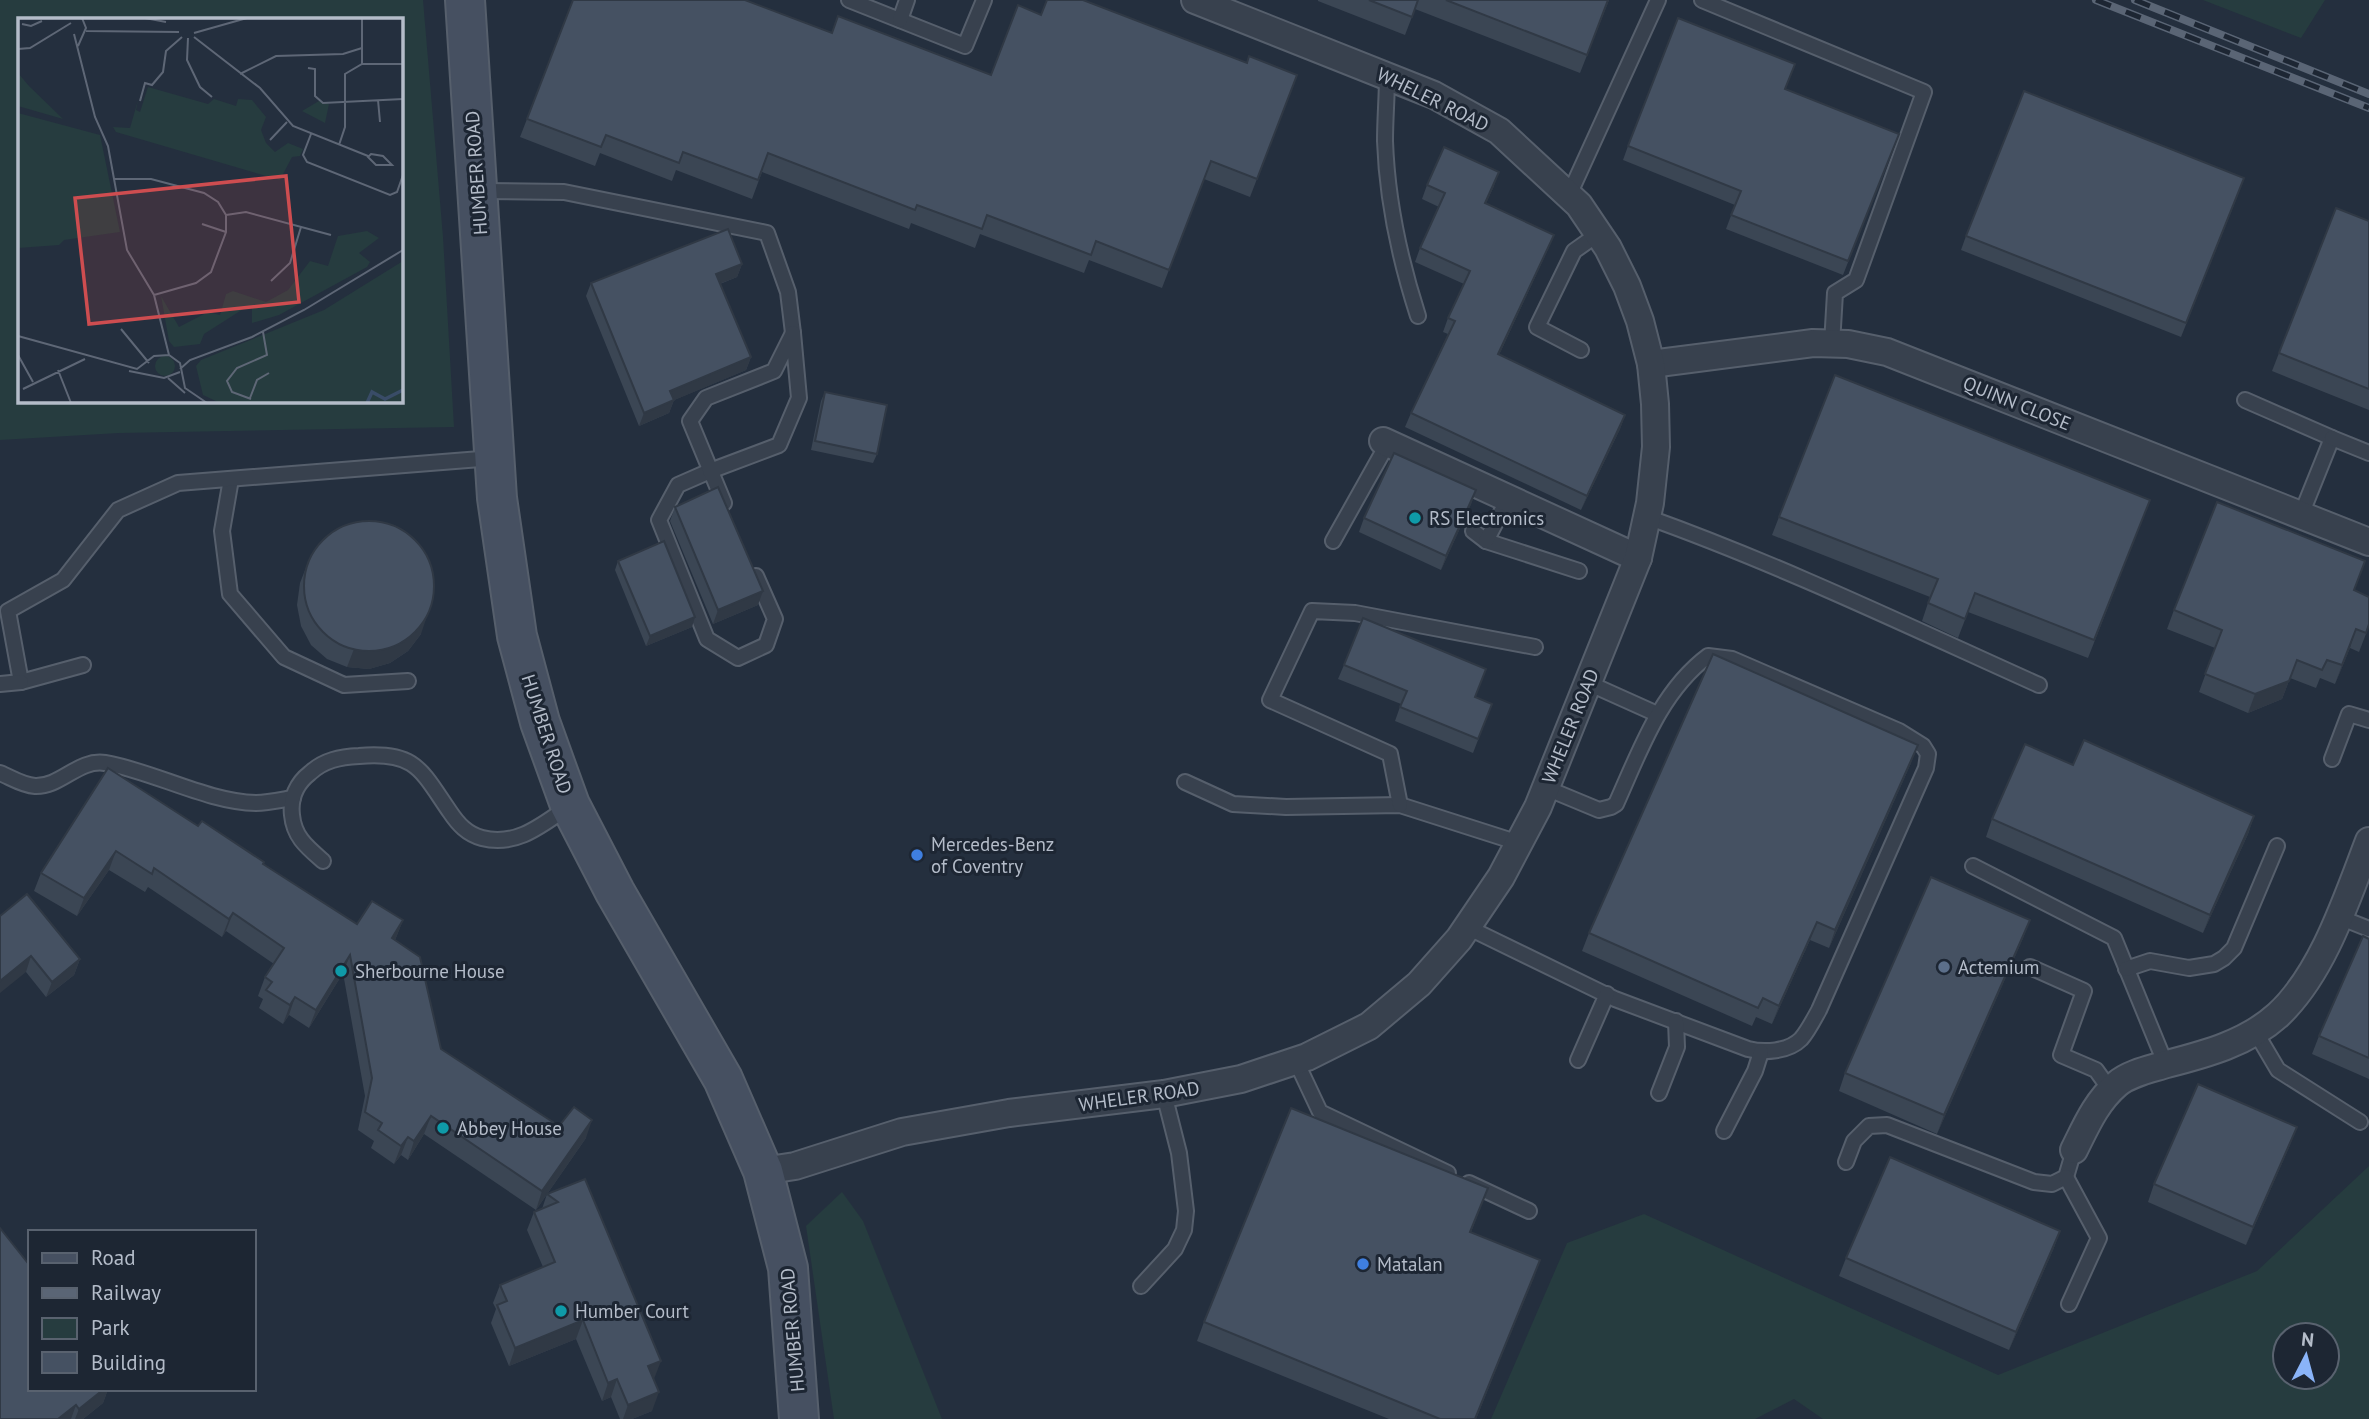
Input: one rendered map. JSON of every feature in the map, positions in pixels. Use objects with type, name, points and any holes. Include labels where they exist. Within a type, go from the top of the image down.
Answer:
[{"type":"main road","name":"HUMBER ROAD","points":[[465,0],[497,498],[517,636],[540,722],[570,805],[615,892],[723,1079],[763,1171],[788,1268],[799,1419]]},
{"type":"street","name":"WHELER ROAD","points":[[763,1171],[795,1166],[902,1132],[1009,1113],[1164,1094],[1241,1079],[1307,1057],[1368,1026],[1419,984],[1459,939],[1501,877],[1546,788],[1638,558],[1647,517],[1656,447],[1651,364],[1640,321],[1627,286],[1579,205],[1499,131],[1434,95],[1195,0]]},
{"type":"street","name":"QUINN CLOSE","points":[[1651,364],[1813,343],[1848,344],[1887,352],[2368,540]]},
{"type":"street","points":[[1385,442],[1638,558]]},
{"type":"street","points":[[2074,1150],[2093,1110],[2119,1082],[2241,1041],[2278,1015],[2311,975],[2340,917],[2369,842]]},
{"type":"lane","points":[[849,0],[965,46],[984,0]]},
{"type":"lane","points":[[900,20],[907,0]]},
{"type":"lane","points":[[1569,195],[1658,0]]},
{"type":"lane","points":[[1702,0],[1924,92],[1856,279],[1835,293],[1832,344]]},
{"type":"lane","points":[[1387,76],[1385,142],[1393,212],[1405,276],[1418,316]]},
{"type":"lane","points":[[478,191],[564,192],[767,233],[788,292],[799,398],[779,445],[678,485],[659,520],[707,639],[738,658],[766,645],[775,619],[748,557]]},
{"type":"lane","points":[[1581,350],[1537,327],[1574,251],[1598,234]]},
{"type":"lane","points":[[732,520],[690,421],[706,398],[774,371],[793,333]]},
{"type":"lane","points":[[2245,400],[2369,453]]},
{"type":"lane","points":[[2301,515],[2332,438]]},
{"type":"lane","points":[[1333,541],[1385,442]]},
{"type":"lane","points":[[21,682],[4,611],[63,580],[118,510],[178,483],[495,458]]},
{"type":"lane","points":[[231,479],[222,531],[230,594],[284,657],[344,685],[408,681]]},
{"type":"lane","points":[[1486,541],[1508,499]]},
{"type":"lane","points":[[1647,517],[1696,534],[1865,606],[2039,685]]},
{"type":"lane","points":[[1473,531],[1486,541],[1579,571]]},
{"type":"lane","points":[[1400,805],[1390,754],[1270,700],[1312,611],[1355,613],[1535,647]]},
{"type":"lane","points":[[1467,927],[1607,994],[1676,1021],[1761,1052],[1782,1049],[1801,1039],[1819,1010],[1926,768],[1928,754],[1923,746],[1899,731],[1732,659],[1708,656],[1694,667],[1657,714],[1616,804],[1599,810],[1546,788]]},
{"type":"lane","points":[[0,684],[21,682],[83,665]]},
{"type":"lane","points":[[1588,683],[1657,714]]},
{"type":"lane","points":[[2332,760],[2349,714],[2369,720]]},
{"type":"lane","points":[[323,861],[302,843],[294,830],[291,812],[299,783],[326,761],[377,754],[399,757],[414,764],[458,823],[472,835],[485,839],[499,841],[519,838],[570,805]]},
{"type":"lane","points":[[0,773],[20,783],[37,786],[55,782],[80,767],[104,763],[228,799],[253,803],[293,798]]},
{"type":"lane","points":[[1185,782],[1233,804],[1326,807],[1400,805],[1519,844]]},
{"type":"lane","points":[[2126,968],[2150,961],[2189,968],[2214,964],[2224,958],[2234,948],[2277,846]]},
{"type":"lane","points":[[1973,866],[2114,938],[2166,1065]]},
{"type":"lane","points":[[2340,917],[2369,929]]},
{"type":"lane","points":[[2030,967],[2084,992],[2061,1055],[2096,1070],[2111,1091]]},
{"type":"lane","points":[[1578,1060],[1607,994]]},
{"type":"lane","points":[[1660,1093],[1677,1047],[1676,1021]]},
{"type":"lane","points":[[2255,1031],[2278,1070],[2360,1122]]},
{"type":"lane","points":[[1724,1131],[1755,1070],[1761,1052]]},
{"type":"lane","points":[[1296,1061],[1321,1112],[1529,1211]]},
{"type":"lane","points":[[1141,1286],[1175,1249],[1184,1230],[1186,1211],[1179,1153],[1164,1094]]},
{"type":"lane","points":[[1846,1162],[1854,1141],[1869,1126],[1887,1125],[2034,1182],[2052,1184],[2066,1177]]},
{"type":"lane","points":[[2069,1304],[2099,1238],[2066,1177],[2074,1150]]},
{"type":"green space","points":[[0,0],[423,0],[443,237],[454,427],[119,433],[0,440]]},
{"type":"green space","points":[[2203,0],[2325,0],[2301,38]]},
{"type":"green space","points":[[2369,1166],[2369,1419],[1823,1419],[1794,1399],[1755,1419],[1491,1419],[1567,1243],[1644,1214],[1998,1375],[2257,1271]]},
{"type":"green space","points":[[842,1192],[863,1221],[942,1419],[834,1419],[806,1226]]},
{"type":"building","points":[[573,0],[745,0],[832,33],[838,16],[991,75],[1018,5],[1041,15],[1047,0],[1083,0],[1247,63],[1249,56],[1297,75],[1257,179],[1211,161],[1169,270],[1096,241],[1091,255],[987,215],[982,229],[917,205],[915,210],[768,153],[758,180],[683,152],[679,163],[606,135],[601,147],[527,119]]},
{"type":"building","points":[[1369,0],[1418,0],[1412,17]]},
{"type":"building","points":[[1446,0],[1608,0],[1587,55]]},
{"type":"building","points":[[1678,18],[1795,64],[1785,89],[1899,134],[1848,261],[1731,215],[1741,191],[1628,146]]},
{"type":"building","points":[[2024,91],[2244,178],[2186,323],[1966,236]]},
{"type":"building","points":[[1444,147],[1499,172],[1485,203],[1554,235],[1498,354],[1625,415],[1587,496],[1411,413],[1455,321],[1448,318],[1470,271],[1420,248],[1445,193],[1427,185]]},
{"type":"building","points":[[2336,208],[2369,221],[2369,389],[2279,353]]},
{"type":"building","points":[[728,229],[742,264],[716,274],[751,357],[670,391],[674,400],[644,413],[591,283]]},
{"type":"building","points":[[1835,375],[2150,500],[2094,640],[1975,593],[1965,619],[1928,603],[1938,579],[1779,517]]},
{"type":"building","points":[[825,392],[887,405],[877,454],[815,441]]},
{"type":"building","name":"RS Electronics","points":[[1394,453],[1476,490],[1446,556],[1364,518]]},
{"type":"building","points":[[718,487],[763,591],[718,610],[675,507]]},
{"type":"building","points":[[2217,502],[2365,561],[2354,590],[2369,597],[2369,624],[2366,633],[2356,629],[2342,665],[2327,660],[2322,670],[2297,660],[2289,681],[2255,694],[2205,674],[2222,630],[2174,610]]},
{"type":"building","points":[[369,521],[394,526],[415,540],[429,561],[434,586],[429,611],[415,632],[394,646],[369,651],[344,646],[323,632],[309,611],[304,586],[309,561],[323,540],[344,526]]},
{"type":"building","points":[[664,541],[695,617],[650,636],[618,561]]},
{"type":"building","points":[[1363,618],[1486,669],[1475,697],[1492,704],[1478,739],[1400,707],[1407,691],[1344,665]]},
{"type":"building","points":[[1713,654],[1918,745],[1835,930],[1817,922],[1779,1006],[1763,998],[1758,1008],[1589,933]]},
{"type":"building","points":[[2084,740],[2254,816],[2210,915],[1992,819],[2025,744],[2073,765]]},
{"type":"building","points":[[108,768],[198,826],[202,821],[357,924],[372,901],[403,920],[392,938],[420,957],[441,1049],[559,1126],[574,1107],[592,1120],[542,1191],[431,1116],[414,1141],[408,1137],[401,1146],[378,1130],[382,1123],[365,1112],[372,1078],[350,955],[316,1010],[295,997],[290,1005],[266,990],[272,982],[265,977],[284,948],[233,913],[229,919],[154,868],[152,874],[116,851],[84,898],[41,873]]},
{"type":"building","points":[[1931,877],[2030,920],[1944,1115],[1845,1073]]},
{"type":"building","points":[[27,894],[80,959],[52,982],[31,956],[0,981],[0,916]]},
{"type":"building","points":[[2363,936],[2369,939],[2369,1058],[2319,1036]]},
{"type":"building","points":[[2198,1084],[2297,1127],[2253,1227],[2154,1184]]},
{"type":"building","name":"Matalan","points":[[1291,1108],[1488,1188],[1470,1232],[1540,1260],[1475,1419],[1440,1419],[1204,1322]]},
{"type":"building","points":[[1890,1157],[2060,1231],[2016,1332],[1846,1258]]},
{"type":"building","name":"Humber Court","points":[[585,1179],[661,1361],[648,1366],[659,1392],[628,1405],[617,1379],[608,1383],[583,1320],[515,1348],[497,1305],[507,1301],[500,1285],[555,1262],[534,1212],[558,1202],[547,1194]]},
{"type":"building","points":[[0,1228],[28,1261],[28,1391],[102,1391],[79,1409],[76,1405],[58,1419],[0,1419]]},
{"type":"railway","points":[[2096,0],[2369,108]]},
{"type":"railway","points":[[2135,0],[2369,94]]},
{"type":"place","name":"RS Electronics","points":[[1415,518]]},
{"type":"place","name":"Mercedes-Benz of Coventry","points":[[917,855]]},
{"type":"place","name":"Actemium","points":[[1944,967]]},
{"type":"place","name":"Sherbourne House","points":[[341,971]]},
{"type":"place","name":"Abbey House","points":[[443,1128]]},
{"type":"place","name":"Matalan","points":[[1363,1264]]},
{"type":"place","name":"Humber Court","points":[[561,1311]]}]
